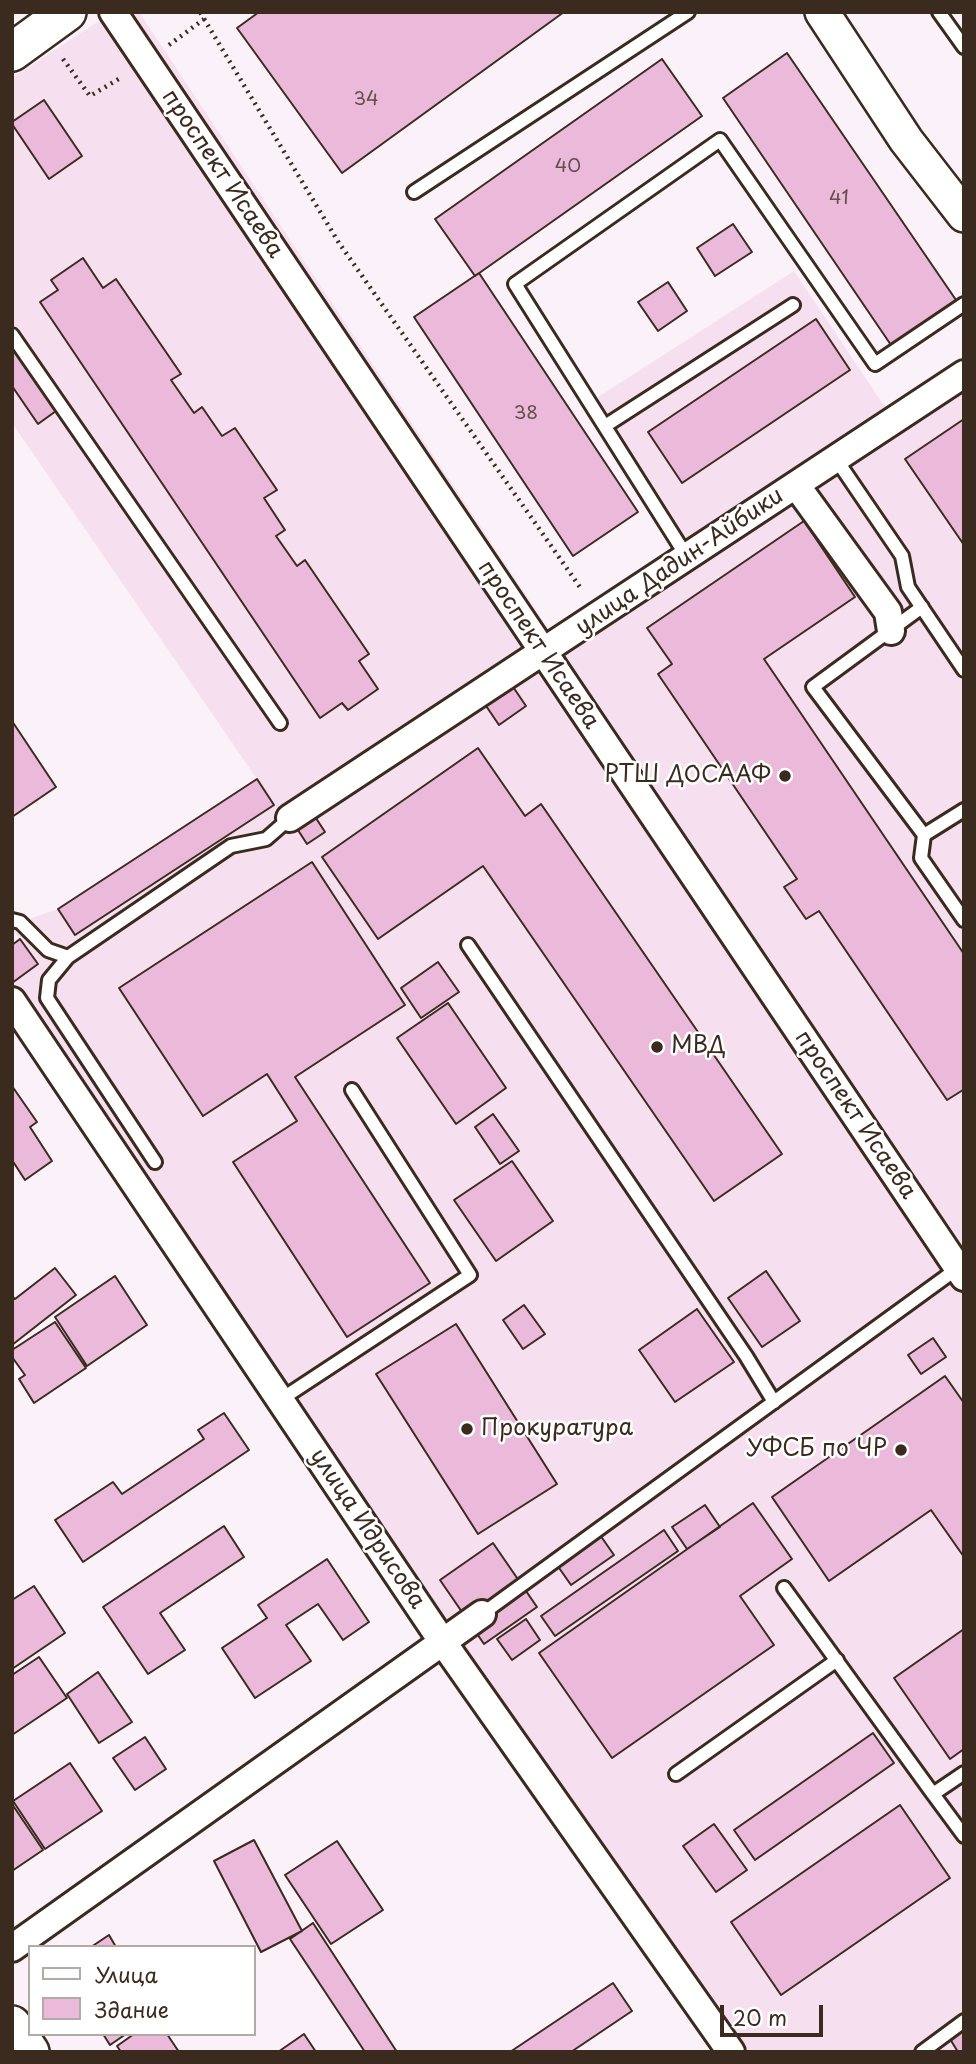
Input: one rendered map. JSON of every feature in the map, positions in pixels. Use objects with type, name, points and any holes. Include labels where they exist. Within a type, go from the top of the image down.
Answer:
[{"type":"main road","points":[[12,52],[67,12]]},
{"type":"main road","points":[[12,2025],[30,2052]]},
{"type":"street","name":"проспект Исаева","points":[[113,12],[961,1273]]},
{"type":"street","points":[[822,12],[906,140],[964,215]]},
{"type":"street","name":"улица Дадин-Айбики","points":[[290,818],[964,374]]},
{"type":"street","points":[[796,485],[888,611],[891,631]]},
{"type":"street","name":"улица Идрисова","points":[[12,1001],[442,1640],[731,2052]]},
{"type":"street","points":[[12,1948],[482,1614]]},
{"type":"lane","points":[[414,192],[688,12]]},
{"type":"lane","points":[[939,12],[964,47]]},
{"type":"lane","points":[[687,557],[516,284],[720,140],[875,364],[964,304]]},
{"type":"lane","points":[[605,426],[793,305]]},
{"type":"lane","points":[[12,335],[280,723]]},
{"type":"lane","points":[[835,459],[902,556],[908,587],[964,670]]},
{"type":"lane","points":[[922,607],[813,687],[924,835],[921,858],[964,920]]},
{"type":"lane","points":[[924,835],[964,810]]},
{"type":"lane","points":[[155,1162],[47,998],[49,980],[68,957],[231,846],[266,839],[290,818]]},
{"type":"lane","points":[[12,920],[20,922],[48,950],[68,957]]},
{"type":"lane","points":[[468,945],[746,1356],[774,1402]]},
{"type":"lane","points":[[280,1400],[470,1275],[352,1090]]},
{"type":"lane","points":[[482,1614],[774,1402],[961,1273]]},
{"type":"lane","points":[[784,1588],[964,1836]]},
{"type":"lane","points":[[676,1774],[836,1660]]},
{"type":"lane","points":[[933,1794],[964,1773]]},
{"type":"lane","points":[[922,2052],[964,2021]]},
{"type":"path","points":[[204,19],[339,243],[600,615]]},
{"type":"shaded area","points":[[113,12],[139,12],[551,633],[674,553],[584,406],[794,271],[887,410],[964,359],[964,2052],[728,2052],[12,1011],[12,945],[20,939],[12,930],[12,925],[58,909],[257,779],[12,423],[12,78]]},
{"type":"building","points":[[259,12],[564,12],[342,173],[237,28]]},
{"type":"building","points":[[787,53],[956,300],[891,345],[723,98]]},
{"type":"building","points":[[662,59],[702,116],[475,276],[435,219]]},
{"type":"building","points":[[44,100],[82,156],[49,179],[12,124]]},
{"type":"building","points":[[733,224],[752,252],[715,276],[697,248]]},
{"type":"building","points":[[83,258],[103,288],[116,279],[181,374],[171,380],[194,413],[202,407],[222,436],[235,428],[277,490],[264,498],[285,530],[276,536],[297,566],[305,560],[369,654],[359,661],[378,689],[348,710],[342,703],[320,718],[40,302],[58,290],[51,280]]},
{"type":"building","points":[[479,273],[638,512],[573,556],[414,317]]},
{"type":"building","points":[[668,282],[687,311],[658,331],[638,302]]},
{"type":"building","points":[[816,319],[850,370],[682,483],[648,432]]},
{"type":"building","points":[[12,346],[56,411],[38,424],[12,386]]},
{"type":"building","points":[[964,419],[964,545],[905,459]]},
{"type":"building","name":"РТШ ДОСААФ","points":[[804,521],[855,597],[764,659],[964,954],[964,1092],[963,1090],[947,1100],[819,911],[806,919],[784,887],[797,879],[658,674],[672,664],[647,628]]},
{"type":"building","points":[[507,678],[526,706],[499,725],[480,697]]},
{"type":"building","points":[[12,721],[56,787],[12,817]]},
{"type":"building","name":"МВД","points":[[478,748],[525,816],[541,804],[782,1154],[714,1201],[483,866],[378,939],[322,857]]},
{"type":"building","points":[[257,779],[274,805],[75,935],[58,909]]},
{"type":"building","points":[[312,812],[325,832],[307,844],[294,824]]},
{"type":"building","points":[[312,862],[405,1005],[295,1077],[430,1283],[347,1337],[233,1162],[297,1121],[267,1074],[203,1116],[119,988]]},
{"type":"building","points":[[20,939],[38,964],[12,983],[12,945]]},
{"type":"building","points":[[438,962],[459,992],[421,1018],[401,988]]},
{"type":"building","points":[[448,1003],[506,1088],[456,1124],[397,1038]]},
{"type":"building","points":[[12,1086],[37,1122],[30,1127],[52,1161],[25,1180],[12,1160]]},
{"type":"building","points":[[493,1114],[519,1151],[500,1164],[475,1127]]},
{"type":"building","points":[[512,1161],[553,1221],[496,1261],[454,1200]]},
{"type":"building","points":[[55,1268],[76,1295],[12,1345],[12,1296],[15,1299]]},
{"type":"building","points":[[766,1271],[800,1321],[762,1347],[728,1298]]},
{"type":"building","points":[[115,1276],[147,1325],[87,1366],[55,1317]]},
{"type":"building","points":[[524,1305],[545,1334],[523,1349],[503,1320]]},
{"type":"building","points":[[697,1309],[734,1362],[675,1402],[639,1350]]},
{"type":"building","points":[[55,1322],[86,1368],[34,1403],[19,1379],[25,1375],[12,1357],[12,1350]]},
{"type":"building","name":"Прокуратура","points":[[456,1324],[557,1484],[478,1534],[376,1374]]},
{"type":"building","points":[[933,1338],[946,1357],[921,1374],[908,1355]]},
{"type":"building","name":"УФСБ по ЧР","points":[[945,1376],[964,1403],[964,1557],[931,1510],[829,1581],[772,1497]]},
{"type":"building","points":[[224,1413],[249,1450],[83,1562],[55,1520],[113,1482],[122,1494],[204,1439],[198,1430]]},
{"type":"building","points":[[753,1503],[792,1559],[740,1596],[774,1645],[612,1758],[539,1653]]},
{"type":"building","points":[[705,1505],[720,1527],[687,1549],[672,1527]]},
{"type":"building","points":[[593,1525],[614,1555],[571,1585],[550,1555]]},
{"type":"building","points":[[224,1526],[244,1557],[160,1613],[185,1650],[148,1674],[103,1607]]},
{"type":"building","points":[[664,1530],[678,1551],[555,1636],[541,1616]]},
{"type":"building","points":[[493,1543],[537,1607],[484,1644],[440,1580]]},
{"type":"building","points":[[327,1559],[369,1622],[343,1640],[318,1604],[286,1625],[311,1661],[255,1698],[222,1648],[267,1618],[258,1605]]},
{"type":"building","points":[[34,1586],[65,1633],[12,1669],[12,1600]]},
{"type":"building","points":[[526,1619],[540,1640],[512,1660],[497,1639]]},
{"type":"building","points":[[964,1629],[964,1749],[950,1759],[894,1678]]},
{"type":"building","points":[[39,1657],[67,1698],[12,1735],[12,1675]]},
{"type":"building","points":[[98,1672],[132,1722],[99,1743],[67,1694]]},
{"type":"building","points":[[873,1733],[894,1763],[755,1860],[734,1830]]},
{"type":"building","points":[[145,1737],[166,1769],[135,1790],[113,1758]]},
{"type":"building","points":[[70,1763],[102,1811],[45,1849],[13,1801]]},
{"type":"building","points":[[12,1804],[43,1850],[12,1871]]},
{"type":"building","points":[[900,1805],[950,1878],[781,1995],[731,1922]]},
{"type":"building","points":[[714,1824],[747,1870],[716,1892],[683,1846]]},
{"type":"building","points":[[254,1840],[302,1931],[261,1952],[214,1861]]},
{"type":"building","points":[[337,1841],[383,1910],[331,1944],[285,1875]]},
{"type":"building","points":[[313,1923],[397,2052],[365,2052],[290,1939]]},
{"type":"building","points":[[109,1935],[115,1945],[94,1945]]},
{"type":"building","points":[[613,1983],[632,2011],[571,2052],[510,2052]]},
{"type":"building","points":[[964,2029],[964,2052],[958,2052],[950,2039]]},
{"type":"building","points":[[304,2034],[316,2052],[278,2052]]},
{"type":"building","points":[[104,2036],[123,2036],[110,2045]]},
{"type":"building","points":[[131,2036],[168,2036],[179,2052],[121,2052],[117,2046]]},
{"type":"place","name":"РТШ ДОСААФ","points":[[785,776]]},
{"type":"place","name":"МВД","points":[[657,1047]]},
{"type":"place","name":"Прокуратура","points":[[467,1429]]},
{"type":"place","name":"УФСБ по ЧР","points":[[901,1450]]}]
